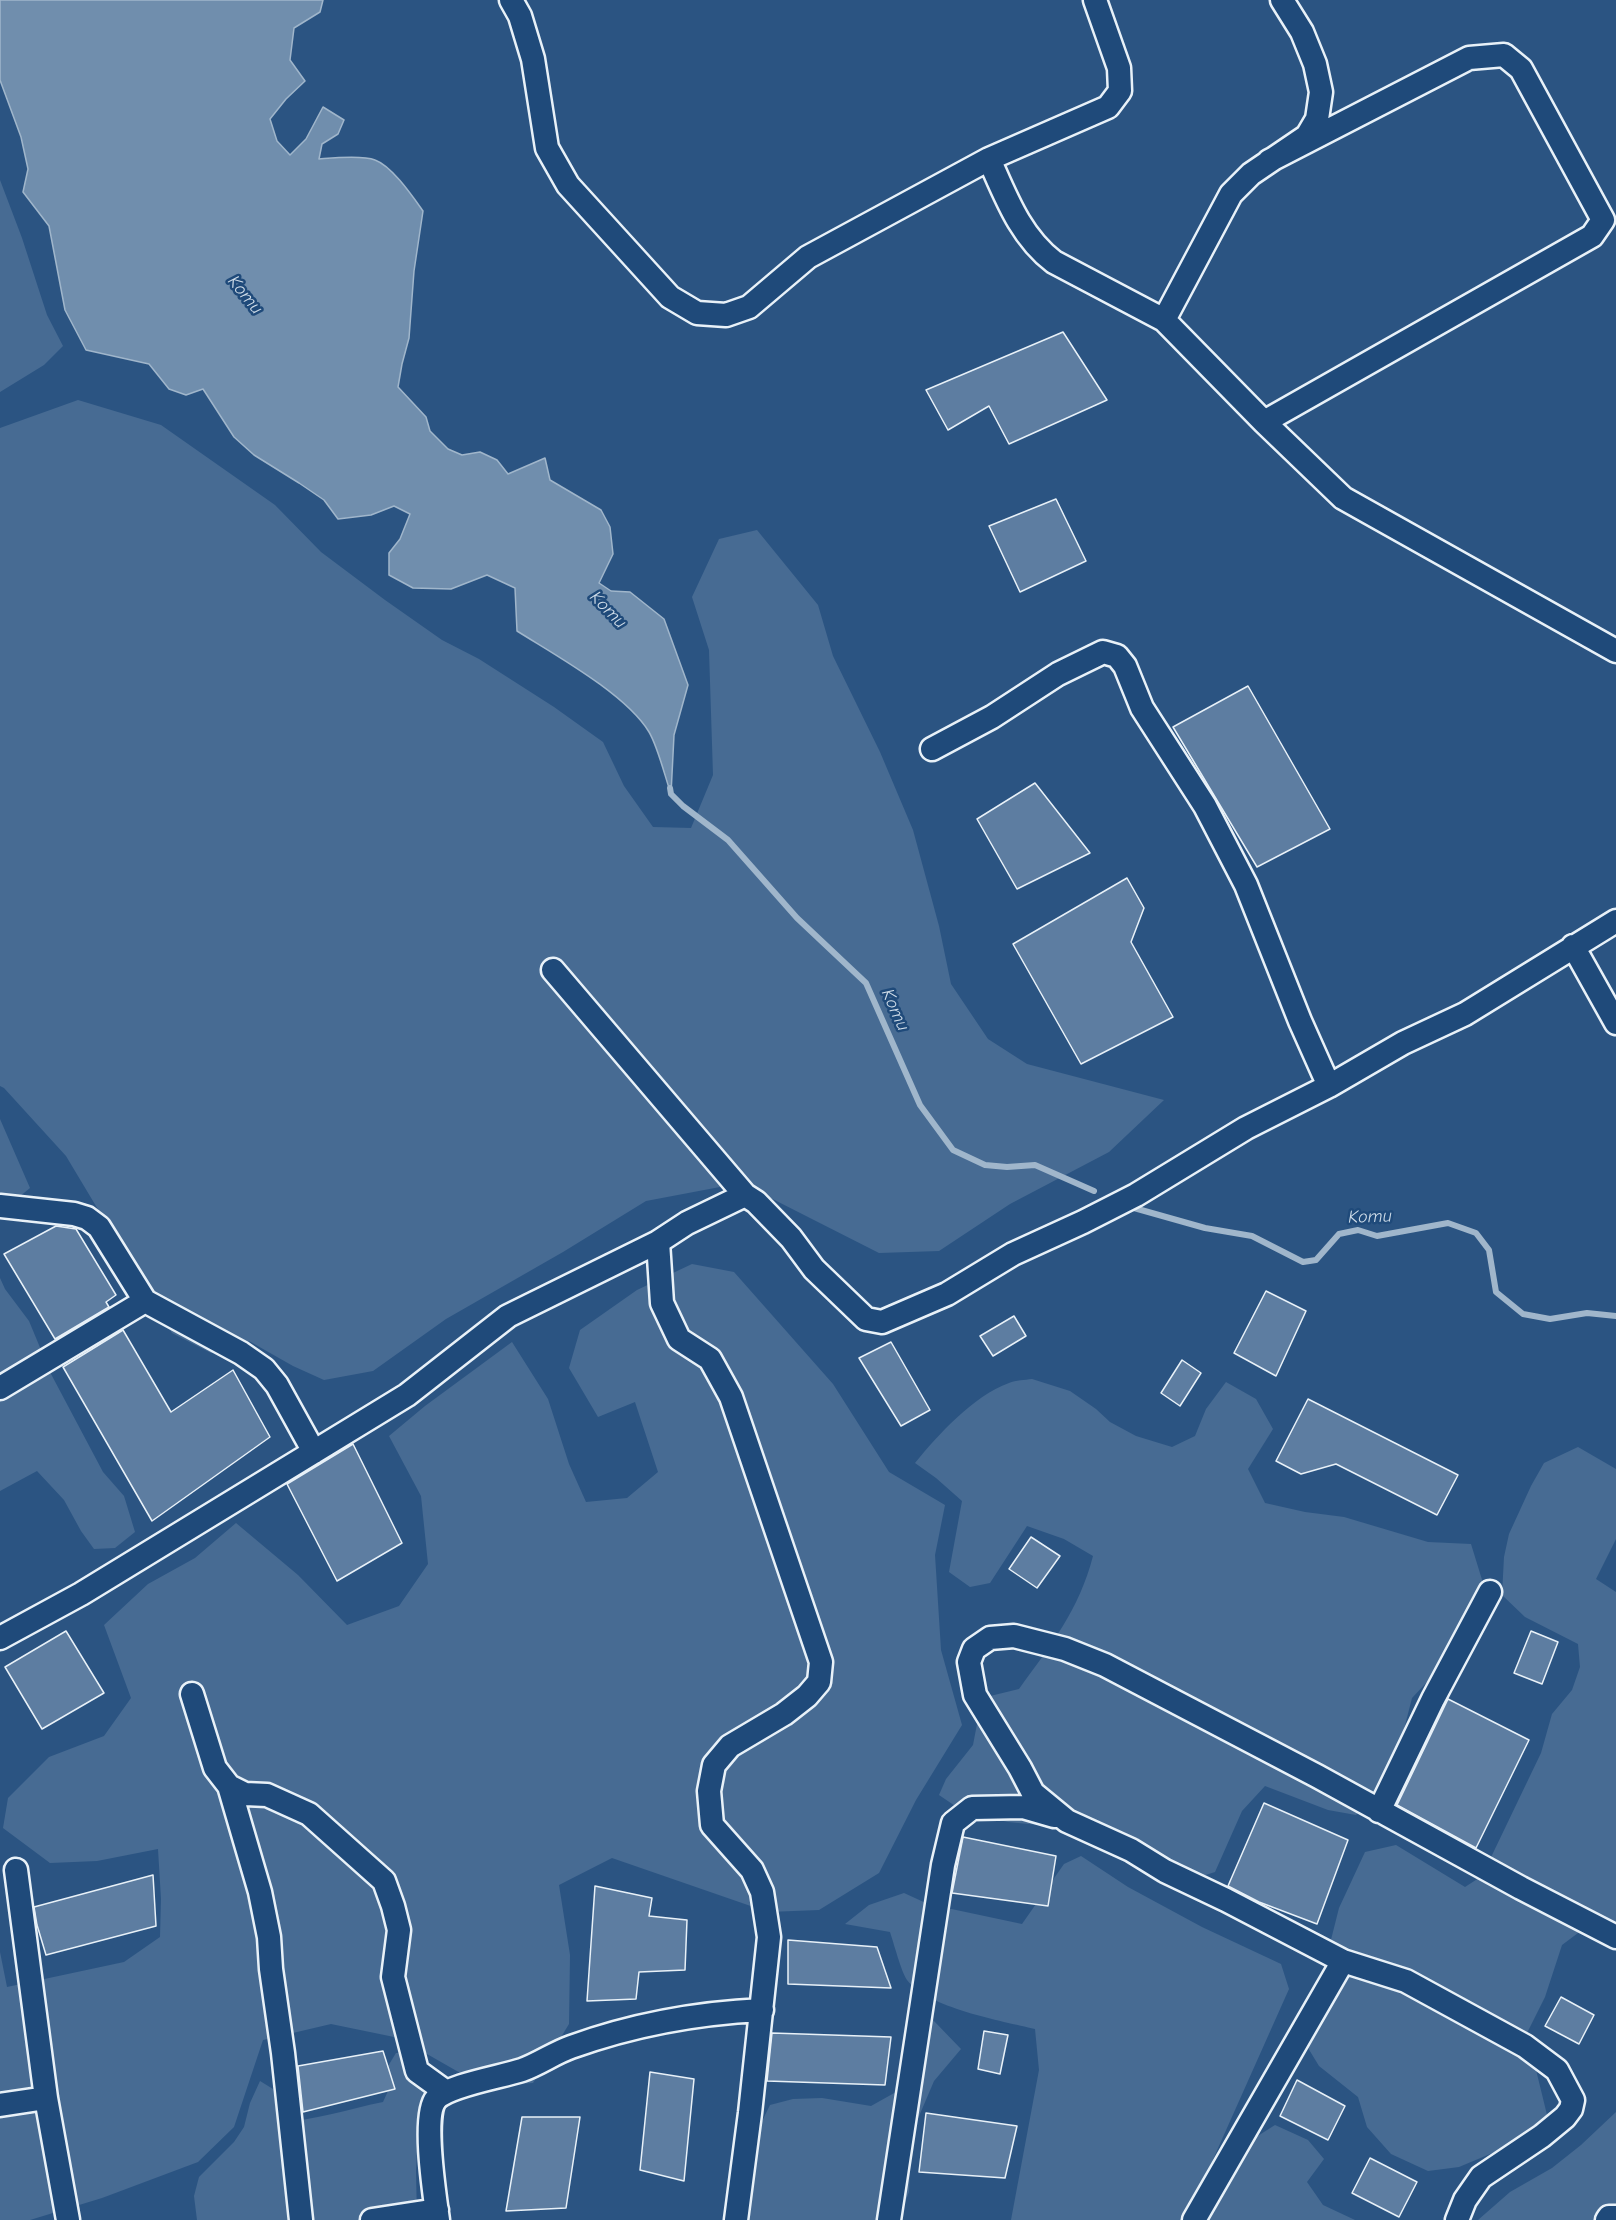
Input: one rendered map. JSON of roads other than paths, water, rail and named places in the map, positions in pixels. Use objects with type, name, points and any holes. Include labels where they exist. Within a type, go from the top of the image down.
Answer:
[{"type":"street","points":[[511,0],[519,16],[533,59],[547,148],[568,185],[670,297],[697,313],[726,315],[749,307],[808,257],[989,159],[1108,107],[1120,91],[1119,68],[1095,0]]},
{"type":"street","points":[[1164,320],[1231,194],[1251,174],[1307,136],[1317,119],[1321,92],[1315,64],[1302,32],[1282,0]]},
{"type":"street","points":[[1264,422],[1592,236],[1609,222],[1521,69],[1504,55],[1469,58],[1269,161]]},
{"type":"street","points":[[989,159],[1018,223],[1038,250],[1054,262],[1164,320],[1264,422],[1343,498],[1616,651]]},
{"type":"street","points":[[932,748],[992,717],[1058,674],[1103,652],[1117,656],[1125,666],[1142,708],[1205,806],[1246,885],[1300,1022],[1329,1086]]},
{"type":"street","points":[[553,970],[744,1195],[756,1202],[791,1238],[814,1269],[867,1319],[882,1322],[947,1294],[1013,1254],[1136,1195],[1246,1128],[1329,1086],[1403,1043],[1465,1014],[1616,921]]},
{"type":"street","points":[[1573,946],[1616,1023]]},
{"type":"street","points":[[0,1638],[81,1594],[407,1395],[508,1316],[658,1242],[687,1223],[744,1195]]},
{"type":"street","points":[[0,1206],[74,1214],[87,1218],[99,1227],[145,1301],[241,1353],[264,1369],[277,1385],[314,1452]]},
{"type":"street","points":[[658,1242],[662,1303],[679,1339],[710,1359],[731,1397],[821,1662],[819,1682],[807,1696],[730,1746],[714,1765],[709,1791],[712,1825],[752,1870],[762,1892],[769,1937],[736,2220]]},
{"type":"street","points":[[0,1388],[145,1301]]},
{"type":"street","points":[[1379,1811],[1433,1699],[1490,1592]]},
{"type":"street","points":[[1067,1821],[1033,1793],[975,1695],[969,1662],[974,1649],[990,1638],[1014,1636],[1065,1649],[1097,1662],[1616,1937]]},
{"type":"street","points":[[192,1694],[215,1768],[230,1786],[245,1794],[267,1796],[309,1814],[384,1881],[399,1930],[393,1977],[417,2071],[446,2092]]},
{"type":"street","points":[[230,1786],[260,1892],[269,1937],[301,2220]]},
{"type":"street","points":[[889,2220],[943,1865],[953,1823],[972,1808],[1023,1807],[1067,1821],[1131,1850],[1165,1871],[1343,1961],[1406,1981],[1525,2046],[1557,2070],[1573,2100],[1571,2109],[1565,2117],[1527,2147],[1481,2177],[1465,2200],[1457,2220]]},
{"type":"street","points":[[16,1870],[46,2098],[68,2220]]},
{"type":"street","points":[[1194,2220],[1343,1961]]},
{"type":"street","points":[[372,2220],[438,2215],[432,2162],[430,2111],[435,2100],[446,2092],[523,2070],[569,2048],[604,2036],[723,2012],[762,2010]]},
{"type":"street","points":[[0,2106],[46,2098]]},
{"type":"street","points":[[1607,2220],[1609,2217],[1616,2217]]},
{"type":"water","points":[[0,0],[323,0],[320,12],[294,28],[290,60],[305,81],[270,119],[277,141],[290,155],[306,139],[323,107],[344,120],[338,134],[322,144],[319,159],[355,157],[369,158],[382,163],[408,190],[423,211],[414,271],[409,338],[398,387],[426,417],[430,431],[448,449],[462,455],[480,452],[497,460],[508,474],[545,458],[550,480],[601,510],[610,527],[613,554],[599,583],[611,591],[630,592],[664,619],[688,685],[674,735],[671,794],[652,738],[638,718],[589,676],[517,631],[515,588],[487,575],[451,589],[413,588],[389,575],[389,553],[400,539],[410,514],[394,506],[371,515],[338,519],[324,500],[254,455],[234,437],[203,389],[186,395],[169,389],[149,364],[86,350],[65,310],[49,226],[23,192],[28,169],[21,137],[0,80]]},
{"type":"waterway","name":"Komu","points":[[670,788],[671,794],[683,806],[728,840],[797,918],[866,983],[920,1105],[953,1150],[985,1165],[1007,1167],[1035,1165],[1094,1191]]},
{"type":"waterway","name":"Komu","points":[[1127,1206],[1205,1228],[1252,1236],[1303,1262],[1316,1260],[1339,1234],[1358,1230],[1377,1236],[1448,1223],[1476,1233],[1489,1250],[1496,1292],[1523,1314],[1550,1319],[1587,1313],[1616,1316]]}]
